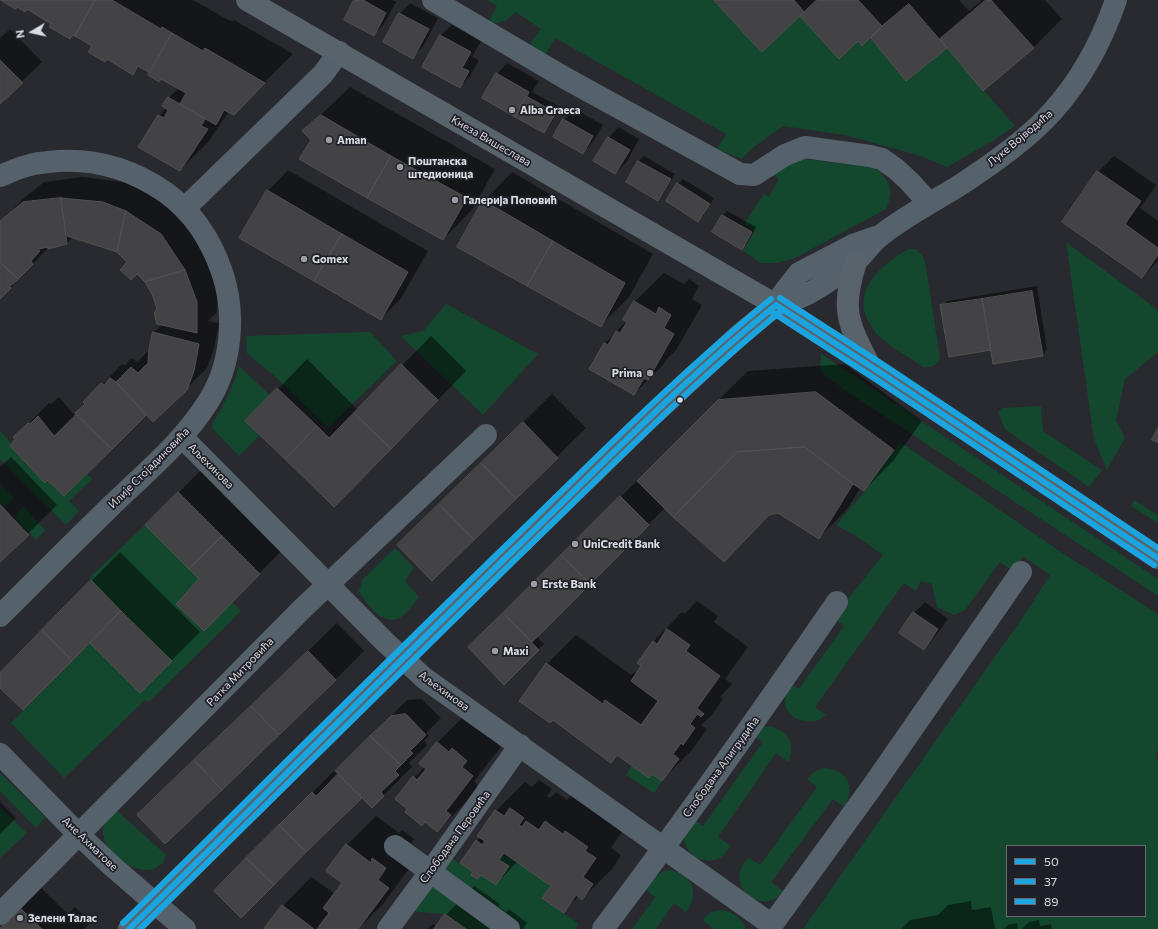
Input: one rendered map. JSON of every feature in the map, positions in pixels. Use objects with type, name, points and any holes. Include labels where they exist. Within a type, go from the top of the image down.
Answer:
[{"type":"main road","name":"Кнеза Вишеслава","points":[[247,0],[776,305],[870,365],[1158,558]]},
{"type":"main road","points":[[856,262],[848,295],[848,318],[852,330],[870,365]]},
{"type":"main road","points":[[129,929],[402,659],[644,423],[738,336],[776,305]]},
{"type":"street","points":[[433,0],[565,78],[740,174],[754,175],[785,155],[805,147],[870,156],[882,159],[896,169],[929,203]]},
{"type":"street","name":"Луке Војводића","points":[[776,305],[784,292],[799,274],[853,245],[879,236],[929,203],[956,188],[999,158],[1051,113],[1077,81],[1097,48],[1109,21],[1116,0]]},
{"type":"street","points":[[185,208],[322,74],[339,52]]},
{"type":"street","name":"Илије Стојадиновића","points":[[0,176],[31,164],[58,161],[85,162],[122,169],[154,185],[185,208],[202,229],[216,254],[225,280],[230,323],[226,358],[219,380],[210,400],[182,437],[0,616]]},
{"type":"street","name":"Луке Војводића","points":[[776,305],[794,301],[818,289],[856,262],[879,236]]},
{"type":"street","name":"Ратка Митровића","points":[[0,914],[302,609],[486,435]]},
{"type":"street","name":"Аљехинова","points":[[182,437],[402,659],[424,678],[663,847],[771,927]]},
{"type":"street","points":[[771,927],[872,787],[1022,572]]},
{"type":"street","name":"Слободана Алигрудића","points":[[603,929],[766,706],[837,602]]},
{"type":"street","name":"Слободана Перовића","points":[[388,929],[520,745]]},
{"type":"street","name":"Ане Ахматове","points":[[0,754],[79,835],[185,929]]},
{"type":"street","points":[[395,846],[509,929]]},
{"type":"green space","points":[[487,0],[714,0],[800,16],[839,58],[858,41],[862,46],[871,38],[906,81],[947,48],[1015,126],[947,167],[921,156],[845,135],[783,126],[751,149],[742,159],[717,149],[726,134],[555,38],[545,55],[530,47],[532,40],[541,29],[516,12],[503,21],[488,23],[497,6]]},
{"type":"green space","points":[[804,159],[876,168],[888,182],[890,187],[889,202],[886,209],[795,258],[777,263],[761,263],[743,251],[755,231],[744,224],[764,194],[769,197],[779,179],[774,175],[786,165]]},
{"type":"green space","points":[[1066,242],[1158,310],[1158,352],[1125,379],[1116,420],[1125,438],[1107,470],[1094,439]]},
{"type":"green space","points":[[909,249],[916,249],[925,261],[940,358],[936,365],[932,367],[923,367],[885,341],[874,330],[864,310],[864,299],[872,279],[889,262]]},
{"type":"green space","points":[[446,304],[538,354],[483,415],[401,336],[423,331]]},
{"type":"green space","points":[[370,332],[397,361],[328,428],[277,378],[247,353],[246,336]]},
{"type":"green space","points":[[821,354],[1158,579],[1158,596],[843,389],[820,371]]},
{"type":"green space","points":[[239,366],[270,395],[245,421],[261,434],[239,456],[212,428],[215,419],[230,391]]},
{"type":"green space","points":[[1041,406],[1043,431],[1102,470],[1089,487],[1005,429],[998,412],[1002,408]]},
{"type":"green space","points":[[0,431],[12,444],[10,446],[45,483],[47,480],[64,496],[87,474],[92,479],[69,501],[79,511],[66,525],[0,459]]},
{"type":"green space","points":[[900,442],[1064,554],[1158,614],[1158,750],[1156,750],[1158,765],[1158,929],[803,929],[1023,617],[1050,575],[1023,556],[1013,571],[1000,562],[965,610],[954,615],[937,607],[932,584],[921,581],[916,591],[904,583],[815,707],[826,715],[814,721],[805,721],[792,716],[788,712],[785,695],[788,682],[799,689],[844,626],[833,618],[883,555],[856,536],[836,525],[865,491]]},
{"type":"green space","points":[[0,484],[14,498],[5,507],[0,502]]},
{"type":"green space","points":[[1134,500],[1158,515],[1158,523],[1131,506]]},
{"type":"green space","points":[[23,506],[45,530],[36,540],[14,517]]},
{"type":"green space","points":[[145,525],[199,579],[176,604],[203,631],[232,602],[241,611],[149,702],[145,700],[64,778],[11,723],[90,643],[140,693],[172,661],[89,578]]},
{"type":"green space","points":[[395,548],[414,568],[405,581],[419,597],[404,615],[397,619],[391,620],[374,611],[359,591],[363,579]]},
{"type":"green space","points":[[769,726],[786,734],[789,738],[791,743],[791,755],[789,762],[776,753],[718,837],[731,846],[724,855],[709,861],[694,856],[687,849],[684,839],[692,818],[703,826],[763,742],[751,734],[759,728]]},
{"type":"green space","points":[[632,766],[649,778],[652,774],[662,781],[654,793],[626,775]]},
{"type":"green space","points":[[823,768],[831,769],[844,775],[847,780],[850,792],[844,807],[833,799],[771,882],[783,891],[776,898],[768,901],[760,901],[753,898],[742,888],[740,873],[743,864],[749,858],[760,865],[817,787],[807,779],[814,772]]},
{"type":"green space","points":[[0,773],[45,817],[36,828],[0,791]]},
{"type":"green space","points":[[0,807],[27,833],[0,858]]},
{"type":"green space","points":[[116,810],[166,855],[163,863],[152,870],[140,869],[123,862],[112,852],[107,846],[103,832],[105,822]]},
{"type":"green space","points":[[504,853],[551,886],[542,898],[579,924],[575,929],[521,929],[442,872],[453,859],[473,872],[471,875],[477,879],[481,875],[508,866],[499,860]]},
{"type":"green space","points":[[670,870],[678,872],[684,876],[689,880],[692,886],[693,898],[686,912],[674,903],[656,929],[632,929],[655,897],[645,889],[655,876]]},
{"type":"green space","points":[[432,881],[496,929],[466,929],[445,914],[411,911]]},
{"type":"green space","points":[[723,910],[737,916],[746,929],[714,929],[702,920],[711,912]]},
{"type":"building","points":[[1,0],[95,0],[75,36],[73,35],[70,39],[49,27],[51,24],[27,9],[25,12],[17,7],[16,9]]},
{"type":"building","points":[[95,0],[112,0],[161,29],[162,27],[172,33],[150,73],[138,66],[133,75],[107,59],[105,62],[88,52],[92,46],[75,36]]},
{"type":"building","points":[[354,0],[363,0],[386,13],[374,36],[344,20]]},
{"type":"building","points":[[714,0],[794,0],[804,12],[762,52]]},
{"type":"building","points":[[817,0],[858,0],[882,26],[862,46],[858,41],[839,59],[800,16]]},
{"type":"building","points":[[986,0],[991,0],[1034,48],[983,91],[940,39]]},
{"type":"building","points":[[909,4],[947,48],[906,81],[871,38],[882,26]]},
{"type":"building","points":[[399,13],[429,29],[413,59],[383,42]]},
{"type":"building","points":[[172,33],[203,51],[205,48],[265,83],[234,115],[224,110],[216,125],[180,104],[186,93],[161,79],[159,82],[148,75]]},
{"type":"building","points":[[440,35],[471,52],[462,68],[469,71],[460,88],[422,67]]},
{"type":"building","points":[[0,60],[23,83],[0,104]]},
{"type":"building","points":[[496,73],[529,92],[515,117],[482,98]]},
{"type":"building","points":[[526,96],[556,113],[544,133],[515,117]]},
{"type":"building","points":[[168,97],[205,119],[201,126],[208,129],[180,171],[138,147],[158,115],[164,118],[168,110],[162,106]]},
{"type":"building","points":[[321,115],[391,156],[367,198],[299,159],[311,140],[302,131]]},
{"type":"building","points":[[563,119],[593,136],[583,154],[553,137]]},
{"type":"building","points":[[608,137],[630,150],[615,174],[593,161]]},
{"type":"building","points":[[391,156],[467,198],[443,240],[367,198]]},
{"type":"building","points":[[638,161],[671,179],[658,201],[626,182]]},
{"type":"building","points":[[1097,171],[1141,201],[1125,224],[1158,248],[1158,255],[1142,278],[1062,222]]},
{"type":"building","points":[[677,183],[710,204],[698,222],[666,201]]},
{"type":"building","points":[[267,190],[342,234],[314,281],[239,238]]},
{"type":"building","points":[[61,198],[67,244],[48,249],[48,247],[38,249],[40,251],[31,261],[33,264],[18,279],[0,262],[0,221],[23,202]]},
{"type":"building","points":[[61,198],[103,202],[126,211],[117,252],[67,236]]},
{"type":"building","points":[[483,200],[553,241],[527,286],[457,247]]},
{"type":"building","points":[[126,211],[161,234],[185,270],[145,282],[137,274],[131,280],[120,270],[127,262],[117,252]]},
{"type":"building","points":[[722,215],[752,232],[742,250],[712,232]]},
{"type":"building","points":[[342,234],[408,272],[381,320],[314,281]]},
{"type":"building","points":[[553,241],[625,283],[601,327],[527,286]]},
{"type":"building","points":[[0,262],[18,279],[9,287],[11,288],[0,299]]},
{"type":"building","points":[[185,270],[197,302],[197,333],[157,324],[154,313],[157,309],[152,294],[145,282]]},
{"type":"building","points":[[1032,291],[1043,356],[993,364],[982,299]]},
{"type":"building","points":[[982,299],[991,350],[949,357],[940,305]]},
{"type":"building","points":[[634,301],[656,314],[659,307],[671,315],[664,328],[674,334],[648,380],[644,378],[634,395],[589,369],[604,343],[608,345],[616,331],[620,333],[627,322],[623,320]]},
{"type":"building","points":[[153,332],[199,344],[194,371],[187,390],[153,422],[116,382],[131,367],[138,373],[148,363],[149,349]]},
{"type":"building","points":[[401,364],[438,400],[391,449],[354,413]]},
{"type":"building","points":[[110,378],[116,382],[146,415],[112,449],[75,413],[85,404],[83,402],[101,383],[104,385]]},
{"type":"building","points":[[277,388],[317,426],[285,459],[245,421]]},
{"type":"building","points":[[816,392],[894,450],[864,491],[805,447],[737,452],[673,517],[637,481],[718,400]]},
{"type":"building","points":[[354,413],[391,449],[334,507],[285,459],[317,426],[329,438]]},
{"type":"building","points":[[76,415],[112,449],[64,496],[47,480],[45,483],[10,446],[15,439],[13,437],[38,416],[54,436]]},
{"type":"building","points":[[523,422],[558,458],[516,499],[481,463]]},
{"type":"building","points":[[1158,428],[1158,442],[1152,440]]},
{"type":"building","points":[[805,447],[853,484],[819,539],[778,513],[769,515],[724,562],[673,517],[737,452]]},
{"type":"building","points":[[481,463],[516,499],[474,540],[439,504]]},
{"type":"building","points":[[178,492],[222,536],[189,569],[145,525]]},
{"type":"building","points":[[620,496],[649,525],[590,584],[561,555]]},
{"type":"building","points":[[439,504],[474,540],[432,581],[397,545]]},
{"type":"building","points":[[0,505],[29,535],[0,562]]},
{"type":"building","points":[[222,536],[260,574],[204,631],[176,604],[199,579],[189,569]]},
{"type":"building","points":[[561,555],[590,584],[532,642],[503,613]]},
{"type":"building","points":[[91,580],[121,611],[72,661],[42,630]]},
{"type":"building","points":[[121,611],[172,661],[140,693],[90,643]]},
{"type":"building","points":[[913,612],[938,629],[924,650],[899,633]]},
{"type":"building","points":[[503,613],[539,650],[504,685],[468,647]]},
{"type":"building","points":[[667,629],[690,645],[686,651],[720,676],[697,708],[704,714],[701,717],[697,714],[690,724],[695,728],[683,745],[681,743],[673,754],[679,759],[662,781],[652,774],[649,778],[617,755],[611,763],[553,720],[550,723],[519,701],[546,663],[603,704],[605,700],[641,725],[658,701],[631,681],[641,666],[637,663],[653,641],[657,644]]},
{"type":"building","points":[[42,630],[72,661],[23,710],[0,688],[0,673]]},
{"type":"building","points":[[308,651],[336,680],[279,735],[251,706]]},
{"type":"building","points":[[251,706],[279,735],[222,790],[194,760]]},
{"type":"building","points":[[406,714],[426,735],[410,751],[413,753],[401,765],[370,736],[391,716]]},
{"type":"building","points":[[370,736],[401,765],[395,771],[399,775],[381,792],[384,796],[372,808],[335,771]]},
{"type":"building","points":[[437,742],[449,752],[452,748],[467,761],[462,767],[473,776],[446,811],[451,815],[437,832],[425,822],[422,826],[405,812],[407,809],[395,799],[413,776],[417,780],[426,769],[419,764]]},
{"type":"building","points":[[194,760],[222,790],[165,844],[137,815]]},
{"type":"building","points":[[338,774],[362,798],[306,852],[279,825],[312,792],[316,796]]},
{"type":"building","points":[[510,808],[524,818],[519,825],[522,827],[526,821],[539,830],[545,821],[563,834],[565,831],[588,847],[585,851],[596,858],[583,877],[593,884],[582,900],[576,895],[564,913],[542,898],[551,886],[504,853],[499,860],[509,866],[496,885],[481,875],[477,879],[471,875],[473,872],[460,863],[476,840],[482,845],[485,841],[477,836],[495,810],[504,816]]},
{"type":"building","points":[[279,825],[306,852],[274,885],[246,858]]},
{"type":"building","points":[[346,844],[371,863],[372,858],[386,868],[378,880],[389,888],[358,929],[317,929],[329,913],[323,908],[342,883],[326,871]]},
{"type":"building","points":[[246,858],[274,885],[241,918],[214,891]]},
{"type":"building","points":[[282,905],[314,929],[264,929]]},
{"type":"building","name":"Зелени Талас","points":[[20,908],[42,929],[0,929]]},
{"type":"building","points":[[445,914],[466,929],[434,929]]},
{"type":"transit line","name":"89","points":[[780,298],[885,366],[1158,548]]},
{"type":"transit line","name":"89","points":[[123,923],[417,632],[609,445],[705,355],[771,299]]},
{"type":"transit line","name":"50","points":[[776,305],[881,373],[1158,558]]},
{"type":"transit line","name":"50","points":[[129,929],[646,420],[710,361],[776,305]]},
{"type":"transit line","name":"37","points":[[140,929],[621,456],[684,396],[781,311]]},
{"type":"transit line","name":"37","points":[[772,312],[877,380],[1154,565]]},
{"type":"place","name":"Alba Graeca","points":[[512,110]]},
{"type":"place","name":"Aman","points":[[329,140]]},
{"type":"place","name":"Поштанска штедионица","points":[[400,167]]},
{"type":"place","name":"Галерија Поповић","points":[[455,200]]},
{"type":"place","name":"Gomex","points":[[304,259]]},
{"type":"place","name":"Prima","points":[[650,373]]},
{"type":"place","name":"UniCredit Bank","points":[[575,544]]},
{"type":"place","name":"Erste Bank","points":[[534,584]]},
{"type":"place","name":"Maxi","points":[[495,651]]},
{"type":"place","name":"Зелени Талас","points":[[20,918]]}]
